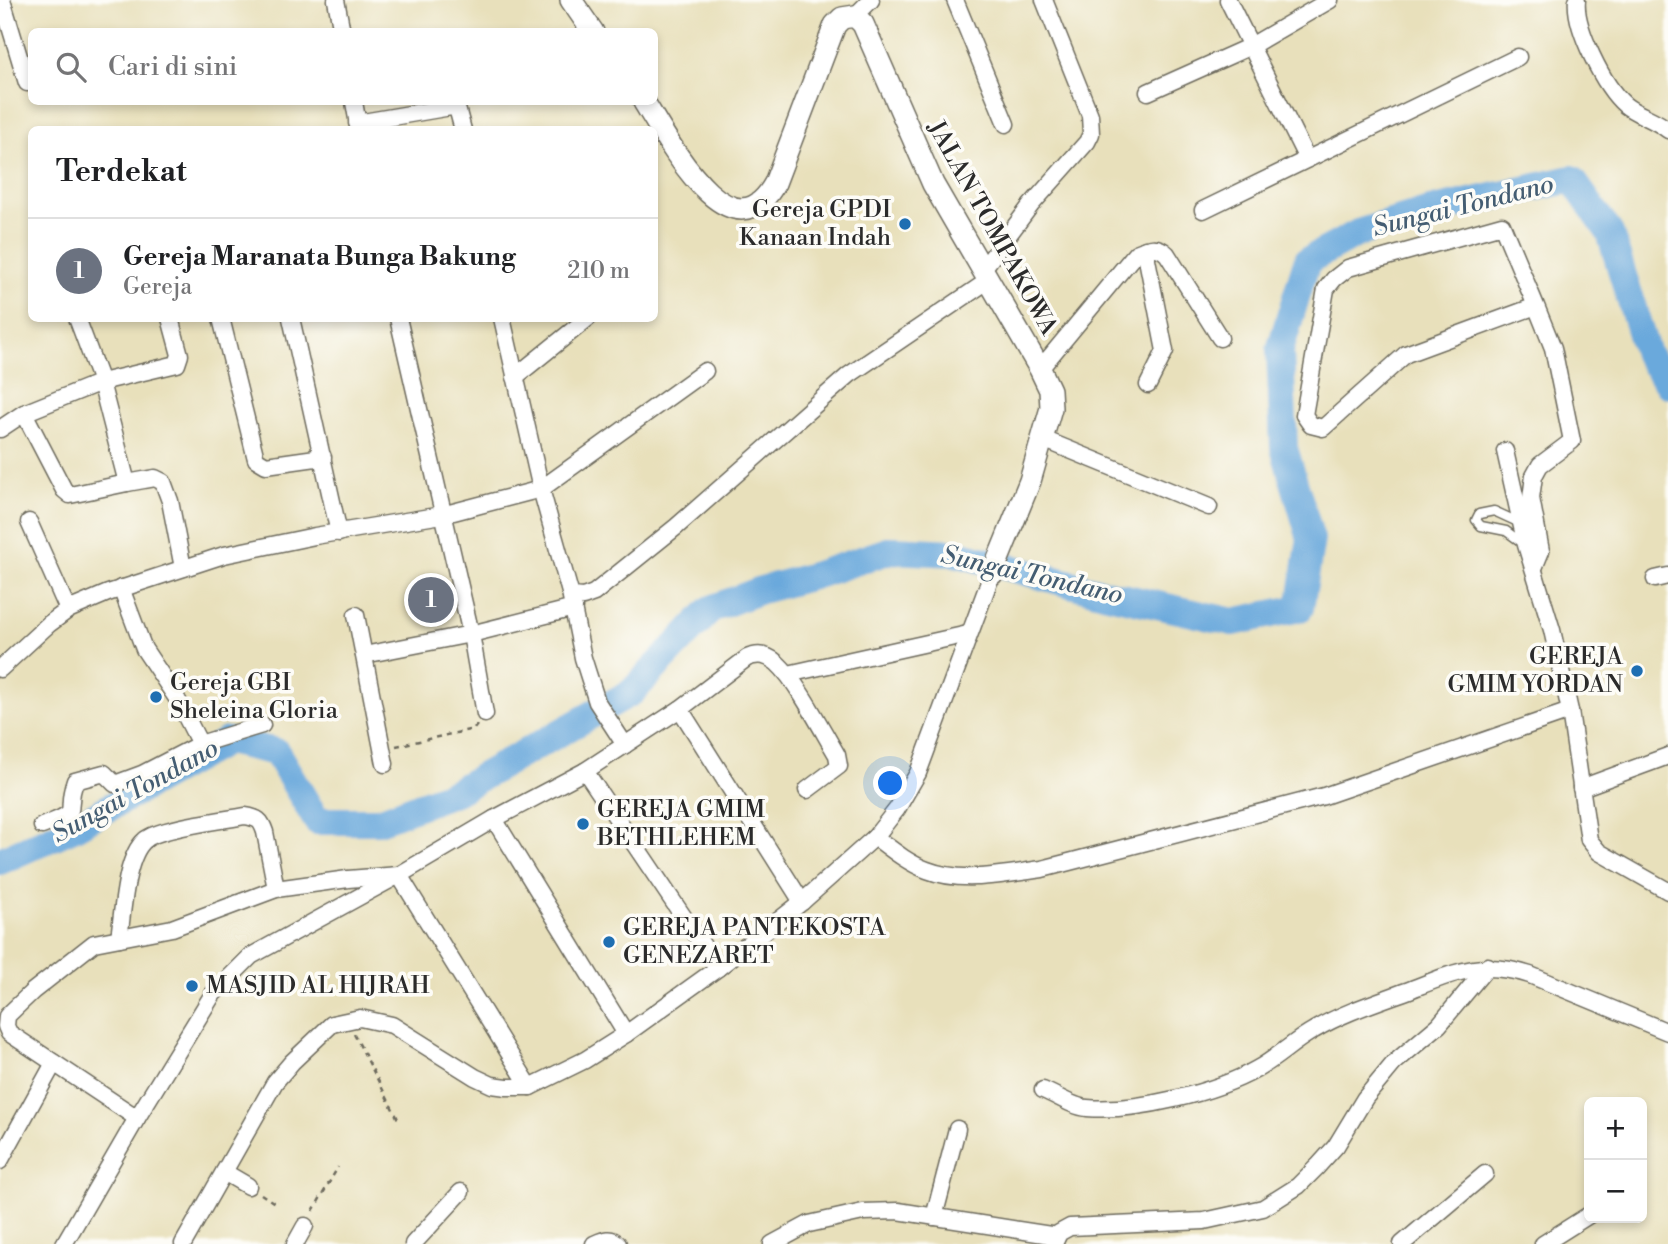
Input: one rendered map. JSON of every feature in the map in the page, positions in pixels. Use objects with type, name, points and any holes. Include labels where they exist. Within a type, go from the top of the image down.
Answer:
[{"type":"street","points":[[2,0],[27,83]]},
{"type":"street","points":[[337,0],[341,28]]},
{"type":"street","points":[[570,0],[590,28]]},
{"type":"street","points":[[646,105],[702,188],[733,208],[751,206],[764,197],[775,183],[835,25],[842,18],[855,16],[871,0]]},
{"type":"street","points":[[955,0],[1006,124]]},
{"type":"street","points":[[365,655],[471,634],[594,593],[676,527],[849,374],[986,275],[1031,205],[1087,142],[1091,134],[1090,115],[1044,0]]},
{"type":"street","points":[[1228,0],[1307,159]]},
{"type":"street","points":[[1148,92],[1251,46],[1330,0]]},
{"type":"street","points":[[1577,0],[1582,30],[1615,94],[1631,110],[1657,121],[1668,130]]},
{"type":"street","name":"JALAN TOMPAKOWA","points":[[855,16],[869,37],[933,184],[1040,369],[1051,398],[1044,439],[1030,481],[992,574]]},
{"type":"street","points":[[1203,210],[1518,57]]},
{"type":"street","points":[[354,105],[358,126],[451,107],[457,108],[462,126]]},
{"type":"street","points":[[1534,568],[1541,551],[1531,498],[1534,476],[1540,465],[1572,441],[1553,348],[1536,306],[1502,225],[1348,268],[1326,289],[1304,415],[1311,425],[1323,428],[1406,354],[1536,306]]},
{"type":"street","points":[[1040,369],[1136,253],[1154,247],[1167,254],[1220,338]]},
{"type":"street","points":[[1145,249],[1165,351],[1148,385]]},
{"type":"street","points":[[78,322],[101,383],[127,483]]},
{"type":"street","points":[[0,429],[24,413],[101,383],[177,363],[180,355],[171,322]]},
{"type":"street","points":[[222,322],[256,459],[266,465],[274,465],[323,457]]},
{"type":"street","points":[[292,322],[339,533]]},
{"type":"street","points":[[399,322],[471,634],[485,714]]},
{"type":"street","points":[[503,322],[541,489],[572,602],[583,658],[597,702],[625,745]]},
{"type":"street","points":[[515,377],[583,322]]},
{"type":"street","points":[[0,669],[68,610],[121,588],[224,555],[442,515],[541,489],[705,370]]},
{"type":"street","points":[[24,413],[68,493],[73,495],[155,478],[163,482],[170,501],[183,568]]},
{"type":"street","points":[[1044,439],[1209,507]]},
{"type":"street","points":[[1505,451],[1526,545],[1552,630],[1570,712],[1589,840],[1599,852],[1668,891]]},
{"type":"street","points":[[29,522],[68,610]]},
{"type":"street","points":[[183,1244],[275,1082],[332,1024],[371,1019],[392,1025],[492,1085],[530,1087],[585,1060],[626,1034],[718,968],[802,902],[876,837],[897,809],[918,773],[992,574]]},
{"type":"street","points":[[121,588],[144,649],[176,697],[200,744]]},
{"type":"street","points":[[356,615],[384,757]]},
{"type":"street","points":[[788,674],[968,634]]},
{"type":"street","points":[[64,1244],[200,1012],[231,974],[251,956],[399,875],[494,819],[585,771],[680,709],[755,654],[776,662],[788,674],[837,755],[839,766],[807,790]]},
{"type":"street","points":[[680,709],[802,902]]},
{"type":"street","points":[[876,837],[897,854],[927,870],[957,877],[997,876],[1042,869],[1324,796],[1570,712]]},
{"type":"street","points":[[42,827],[68,816],[75,780],[104,773],[115,784],[142,774],[200,744],[262,725]]},
{"type":"street","points":[[1581,788],[1668,756]]},
{"type":"street","points":[[585,771],[718,968]]},
{"type":"street","points":[[119,938],[132,864],[143,841],[158,833],[245,816],[256,817],[263,824],[276,889]]},
{"type":"street","points":[[494,819],[626,1034]]},
{"type":"street","points":[[137,1118],[9,1033],[6,1016],[33,990],[94,943],[172,928],[276,889],[399,875]]},
{"type":"street","points":[[399,875],[530,1087]]},
{"type":"street","points":[[772,1244],[809,1224],[863,1212],[898,1210],[1055,1240],[1070,1227],[1204,1221],[1263,1208],[1298,1186],[1318,1166],[1336,1146],[1365,1098],[1394,1063],[1439,1025],[1488,966]]},
{"type":"street","points":[[1043,1090],[1085,1108],[1136,1106],[1180,1097],[1226,1084],[1258,1069],[1314,1029],[1450,974],[1488,966],[1530,975],[1668,1032]]},
{"type":"street","points":[[0,1161],[54,1063]]},
{"type":"street","points":[[934,1217],[957,1129]]},
{"type":"street","points":[[224,1172],[248,1186]]},
{"type":"street","points":[[1402,1244],[1486,1174]]},
{"type":"street","points":[[413,1244],[461,1192]]},
{"type":"street","points":[[1544,1244],[1584,1218]]},
{"type":"street","points":[[295,1244],[305,1226]]},
{"type":"street","points":[[594,1244],[607,1239],[618,1244]]},
{"type":"lane","points":[[1523,524],[1494,511],[1479,514],[1476,520],[1481,526],[1506,531],[1526,545]]},
{"type":"path","points":[[384,757],[474,729],[485,714]]},
{"type":"path","points":[[347,1020],[398,1119]]},
{"type":"path","points":[[305,1226],[338,1167]]},
{"type":"waterway","name":"Sungai Tondano","points":[[0,861],[73,828],[227,741],[276,752],[317,821],[379,821],[455,792],[632,692],[711,609],[761,590],[891,550],[955,553],[1104,593],[1233,622],[1300,608],[1311,539],[1284,448],[1280,350],[1307,261],[1358,233],[1430,211],[1572,179],[1610,233],[1647,354],[1668,384]]},
{"type":"place","name":"Gereja GPDI Kanaan Indah","points":[[905,224]]},
{"type":"place","name":"Gereja Maranata Bunga Bakung","points":[[431,600]]},
{"type":"place","name":"GEREJA GMIM YORDAN","points":[[1637,671]]},
{"type":"place","name":"Gereja GBI Sheleina Gloria","points":[[156,697]]},
{"type":"place","name":"GEREJA GMIM BETHLEHEM","points":[[583,824]]},
{"type":"place","name":"GEREJA PANTEKOSTA GENEZARET","points":[[609,942]]},
{"type":"place","name":"MASJID AL HIJRAH","points":[[192,986]]}]
